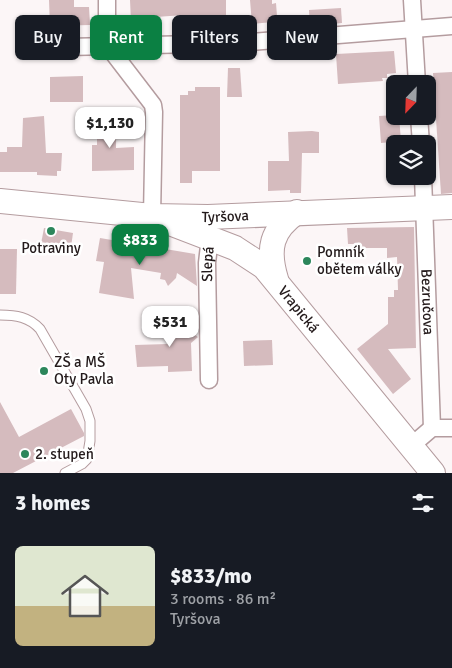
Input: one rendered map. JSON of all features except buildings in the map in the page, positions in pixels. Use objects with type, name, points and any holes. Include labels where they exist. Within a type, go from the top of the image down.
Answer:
[{"type":"street","points":[[107,0],[107,15]]},
{"type":"street","points":[[412,0],[416,75]]},
{"type":"street","points":[[162,44],[245,42],[452,26]]},
{"type":"street","points":[[118,60],[153,105],[152,216]]},
{"type":"street","name":"Bezručova","points":[[424,185],[432,428]]},
{"type":"street","name":"Tyršova","points":[[0,202],[152,216],[208,217],[452,207]]},
{"type":"street","points":[[276,279],[271,260],[272,242],[279,228],[297,212]]},
{"type":"street","name":"Vrapická","points":[[152,216],[210,237],[247,254],[264,267],[276,279],[433,473]]},
{"type":"street","name":"Slepá","points":[[209,380],[207,263],[210,237]]},
{"type":"street","points":[[411,446],[432,428],[452,428]]},
{"type":"lane","points":[[0,315],[23,317],[40,328],[88,415],[90,433],[88,456],[82,464],[65,473]]},
{"type":"place","name":"Potraviny","points":[[51,231]]},
{"type":"place","name":"Pomník obětem války","points":[[307,261]]},
{"type":"place","name":"ZŠ a MŠ Oty Pavla","points":[[44,371]]},
{"type":"place","name":"2. stupeň","points":[[25,454]]}]
